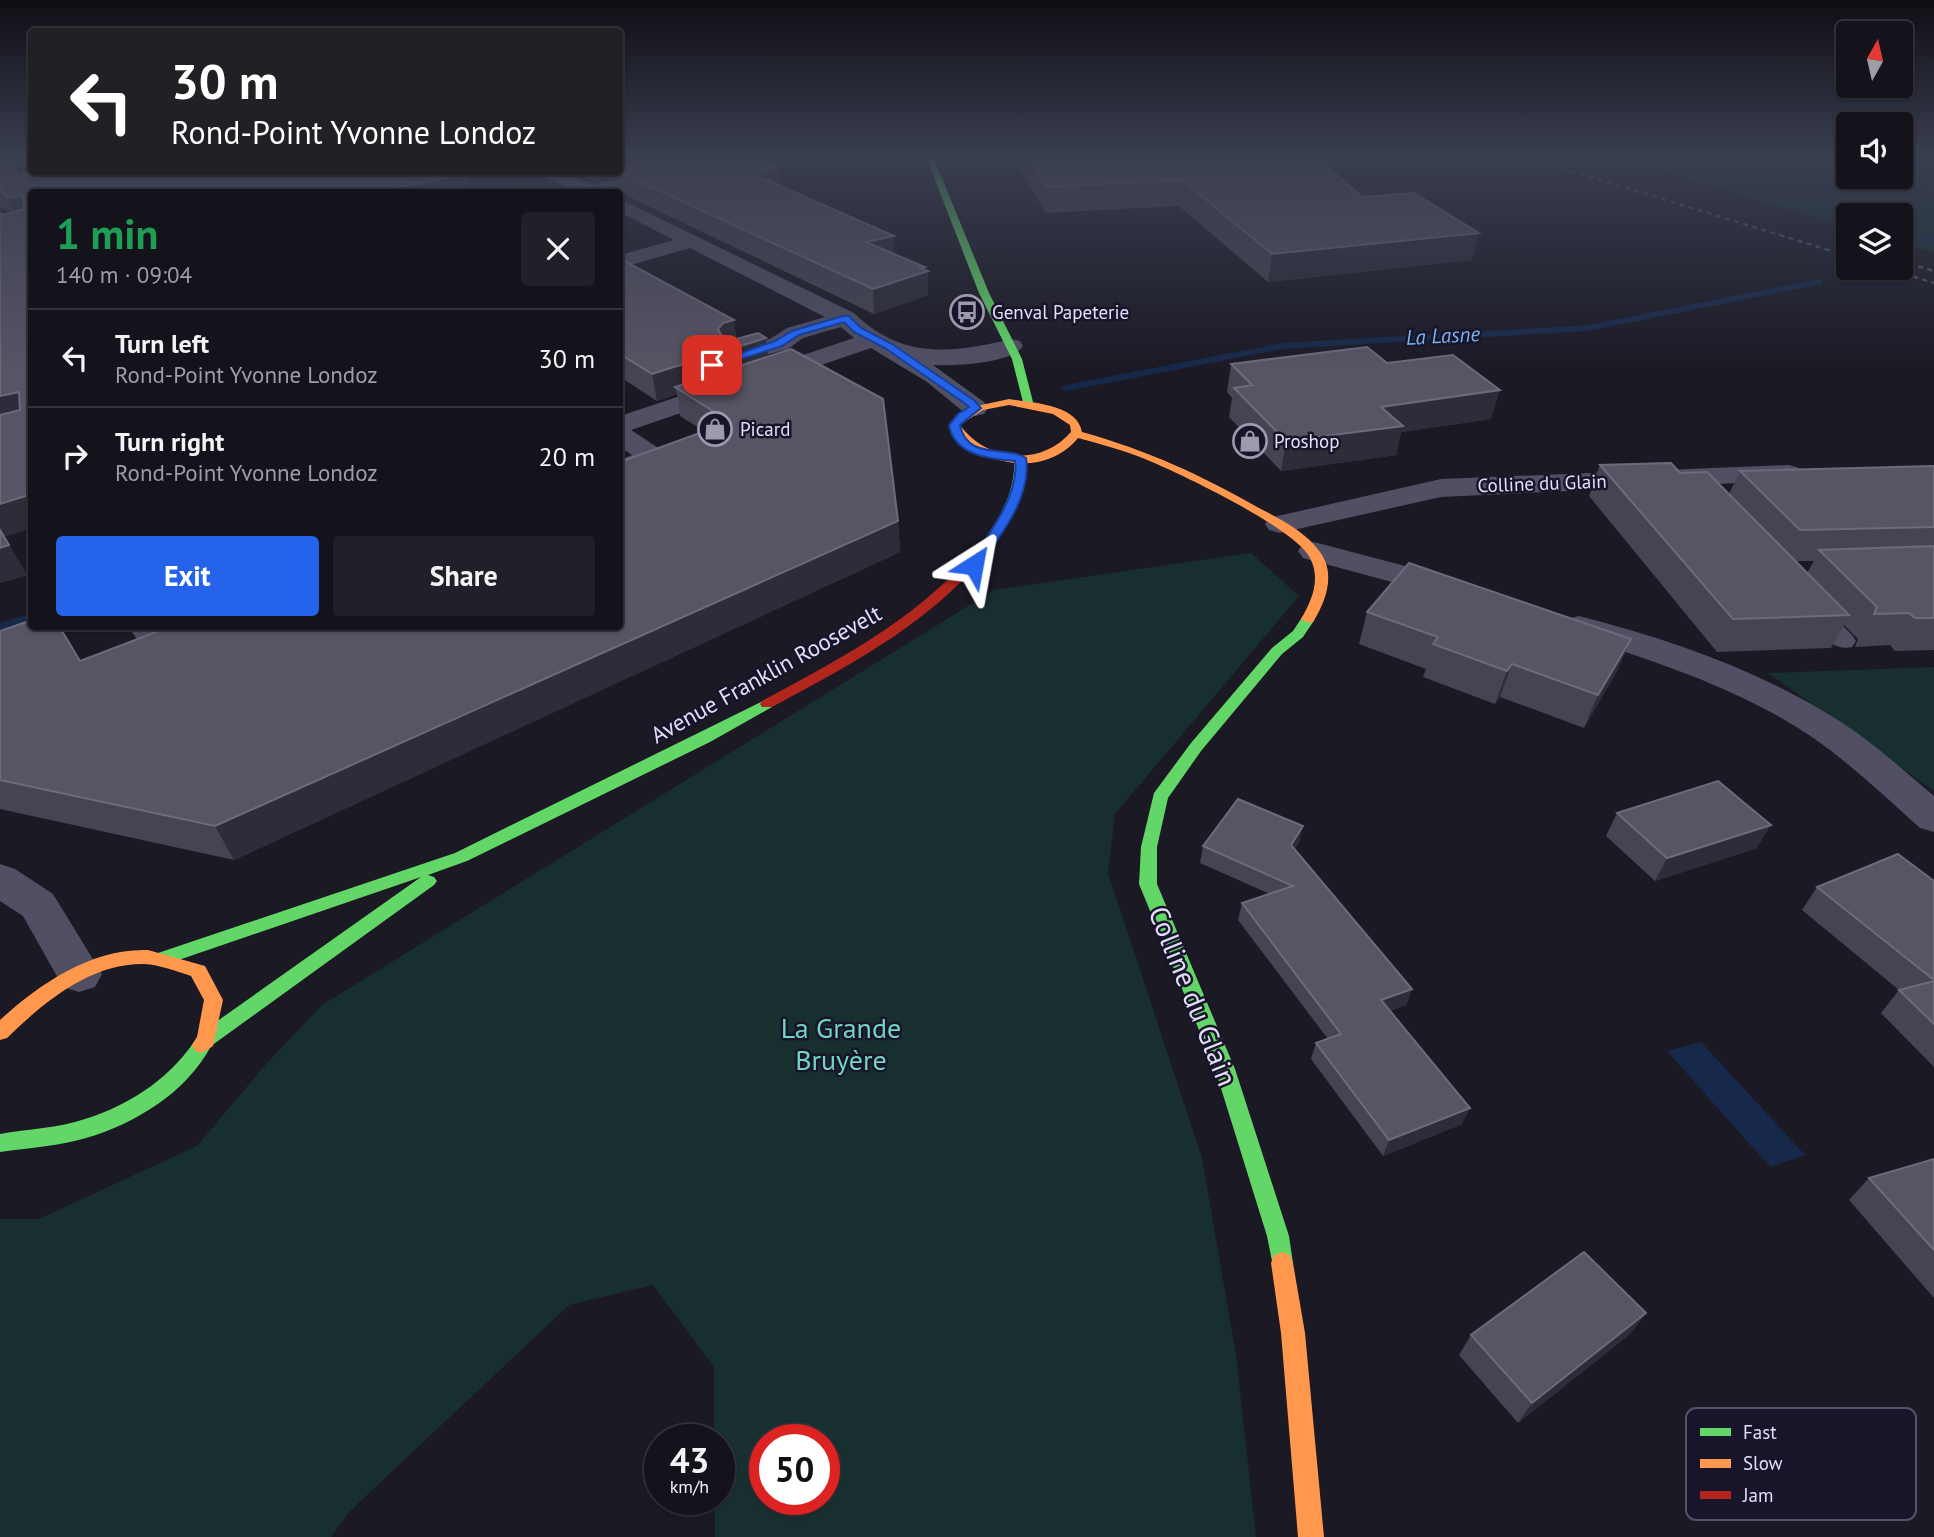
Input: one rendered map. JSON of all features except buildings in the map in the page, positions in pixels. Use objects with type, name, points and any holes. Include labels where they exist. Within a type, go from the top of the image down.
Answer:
[{"type":"main road","points":[[957,226],[984,293],[1023,375],[1028,402]]},
{"type":"main road","points":[[1028,402],[1064,414],[1074,423],[1076,434],[1071,443],[1059,451],[1020,458],[990,456],[967,446],[956,433],[954,425],[961,416],[975,408],[991,404],[1028,402]]},
{"type":"main road","points":[[1076,434],[1148,456],[1280,524],[1314,551]]},
{"type":"main road","name":"Avenue Franklin Roosevelt","points":[[161,958],[461,857],[705,738],[874,644],[924,608],[974,565],[1007,517],[1022,471],[1020,458]]},
{"type":"main road","name":"Colline du Glain","points":[[1311,1537],[1293,1333],[1278,1236],[1224,1069],[1148,884],[1149,847],[1160,797],[1196,747],[1268,662],[1298,634],[1320,600],[1322,579],[1314,551]]},
{"type":"main road","name":"Avenue Franklin Roosevelt","points":[[206,1040],[461,857]]},
{"type":"main road","points":[[0,1032],[17,1013],[46,992],[79,974],[107,964],[135,959],[161,958],[198,971],[214,1000],[206,1040],[179,1076],[135,1108],[85,1129],[0,1143]]},
{"type":"main road","points":[[12,1127],[36,1135]]},
{"type":"street","points":[[662,226],[846,318],[858,330],[936,377],[975,408]]},
{"type":"street","points":[[623,261],[693,241]]},
{"type":"street","points":[[709,365],[779,344],[795,333],[846,318]]},
{"type":"street","points":[[623,424],[882,343],[919,356],[958,359],[986,355],[1011,346]]},
{"type":"street","points":[[623,437],[653,457],[623,469]]},
{"type":"street","name":"Colline du Glain","points":[[1280,524],[1441,488],[1467,485],[1696,487],[1818,473]]},
{"type":"street","points":[[1314,551],[1482,597]]},
{"type":"street","points":[[1545,616],[1677,657],[1772,697],[1823,727],[1934,818]]},
{"type":"street","points":[[148,630],[158,644],[196,630]]},
{"type":"street","points":[[0,880],[38,905],[79,974]]},
{"type":"lane","points":[[1795,592],[1843,641]]},
{"type":"green space","points":[[1913,226],[1934,226],[1934,253],[1913,247]]},
{"type":"green space","name":"La Grande Bruyère","points":[[1251,553],[1299,596],[1115,814],[1108,873],[1202,1158],[1236,1355],[1256,1537],[715,1537],[715,1515],[735,1515],[735,1424],[714,1424],[714,1367],[653,1285],[569,1305],[350,1511],[331,1537],[0,1537],[0,1219],[39,1219],[197,1146],[267,1063],[322,1005],[994,590]]},
{"type":"green space","points":[[1934,667],[1934,791],[1768,673]]},
{"type":"water","points":[[1701,1042],[1805,1155],[1770,1167],[1667,1051]]},
{"type":"waterway","name":"La Lasne","points":[[1923,240],[1934,237]]},
{"type":"waterway","name":"La Lasne","points":[[1066,388],[1282,346],[1588,328],[1819,282]]},
{"type":"waterway","name":"La Lasne","points":[[0,627],[28,618]]},
{"type":"railway","points":[[1749,226],[1836,252]]},
{"type":"railway","points":[[1913,265],[1934,271]]},
{"type":"railway","points":[[1913,276],[1934,283]]},
{"type":"traffic: fast","points":[[957,226],[984,293],[1017,359],[1028,402]]},
{"type":"traffic: fast","points":[[991,540],[1017,491],[1020,459]]},
{"type":"traffic: fast","points":[[1282,1263],[1278,1236],[1225,1069],[1148,884],[1149,847],[1160,797],[1196,747],[1277,651],[1298,634],[1308,619]]},
{"type":"traffic: fast","points":[[161,959],[461,857],[705,738],[767,704]]},
{"type":"traffic: fast","points":[[206,1040],[428,881]]},
{"type":"traffic: fast","points":[[0,1143],[85,1129],[135,1108],[179,1076],[202,1045]]},
{"type":"traffic: slow","points":[[1009,402],[1056,411],[1075,424],[1077,432],[1066,445],[1050,454],[1033,459],[1014,460],[978,449],[964,439],[954,425],[979,408],[1009,402]]},
{"type":"traffic: slow","points":[[1076,434],[1163,463],[1265,516],[1306,544],[1315,554],[1322,580],[1320,595],[1308,619]]},
{"type":"traffic: slow","points":[[0,1032],[30,1005],[82,972],[120,959],[148,957],[198,971],[214,1000],[206,1040],[202,1045]]},
{"type":"traffic: slow","points":[[1282,1263],[1293,1333],[1311,1537]]},
{"type":"traffic: jam","points":[[767,704],[859,654],[918,614],[945,592],[991,540]]},
{"type":"place","name":"Genval Papeterie","points":[[967,312]]},
{"type":"place","name":"Picard","points":[[715,429]]},
{"type":"place","name":"Proshop","points":[[1250,441]]},
{"type":"route","points":[[712,365],[779,344],[795,333],[846,318],[858,330],[936,377],[971,403],[975,408],[961,416],[954,425],[956,433],[967,446],[990,456],[1020,458],[1022,471],[1007,517],[974,565]]}]
